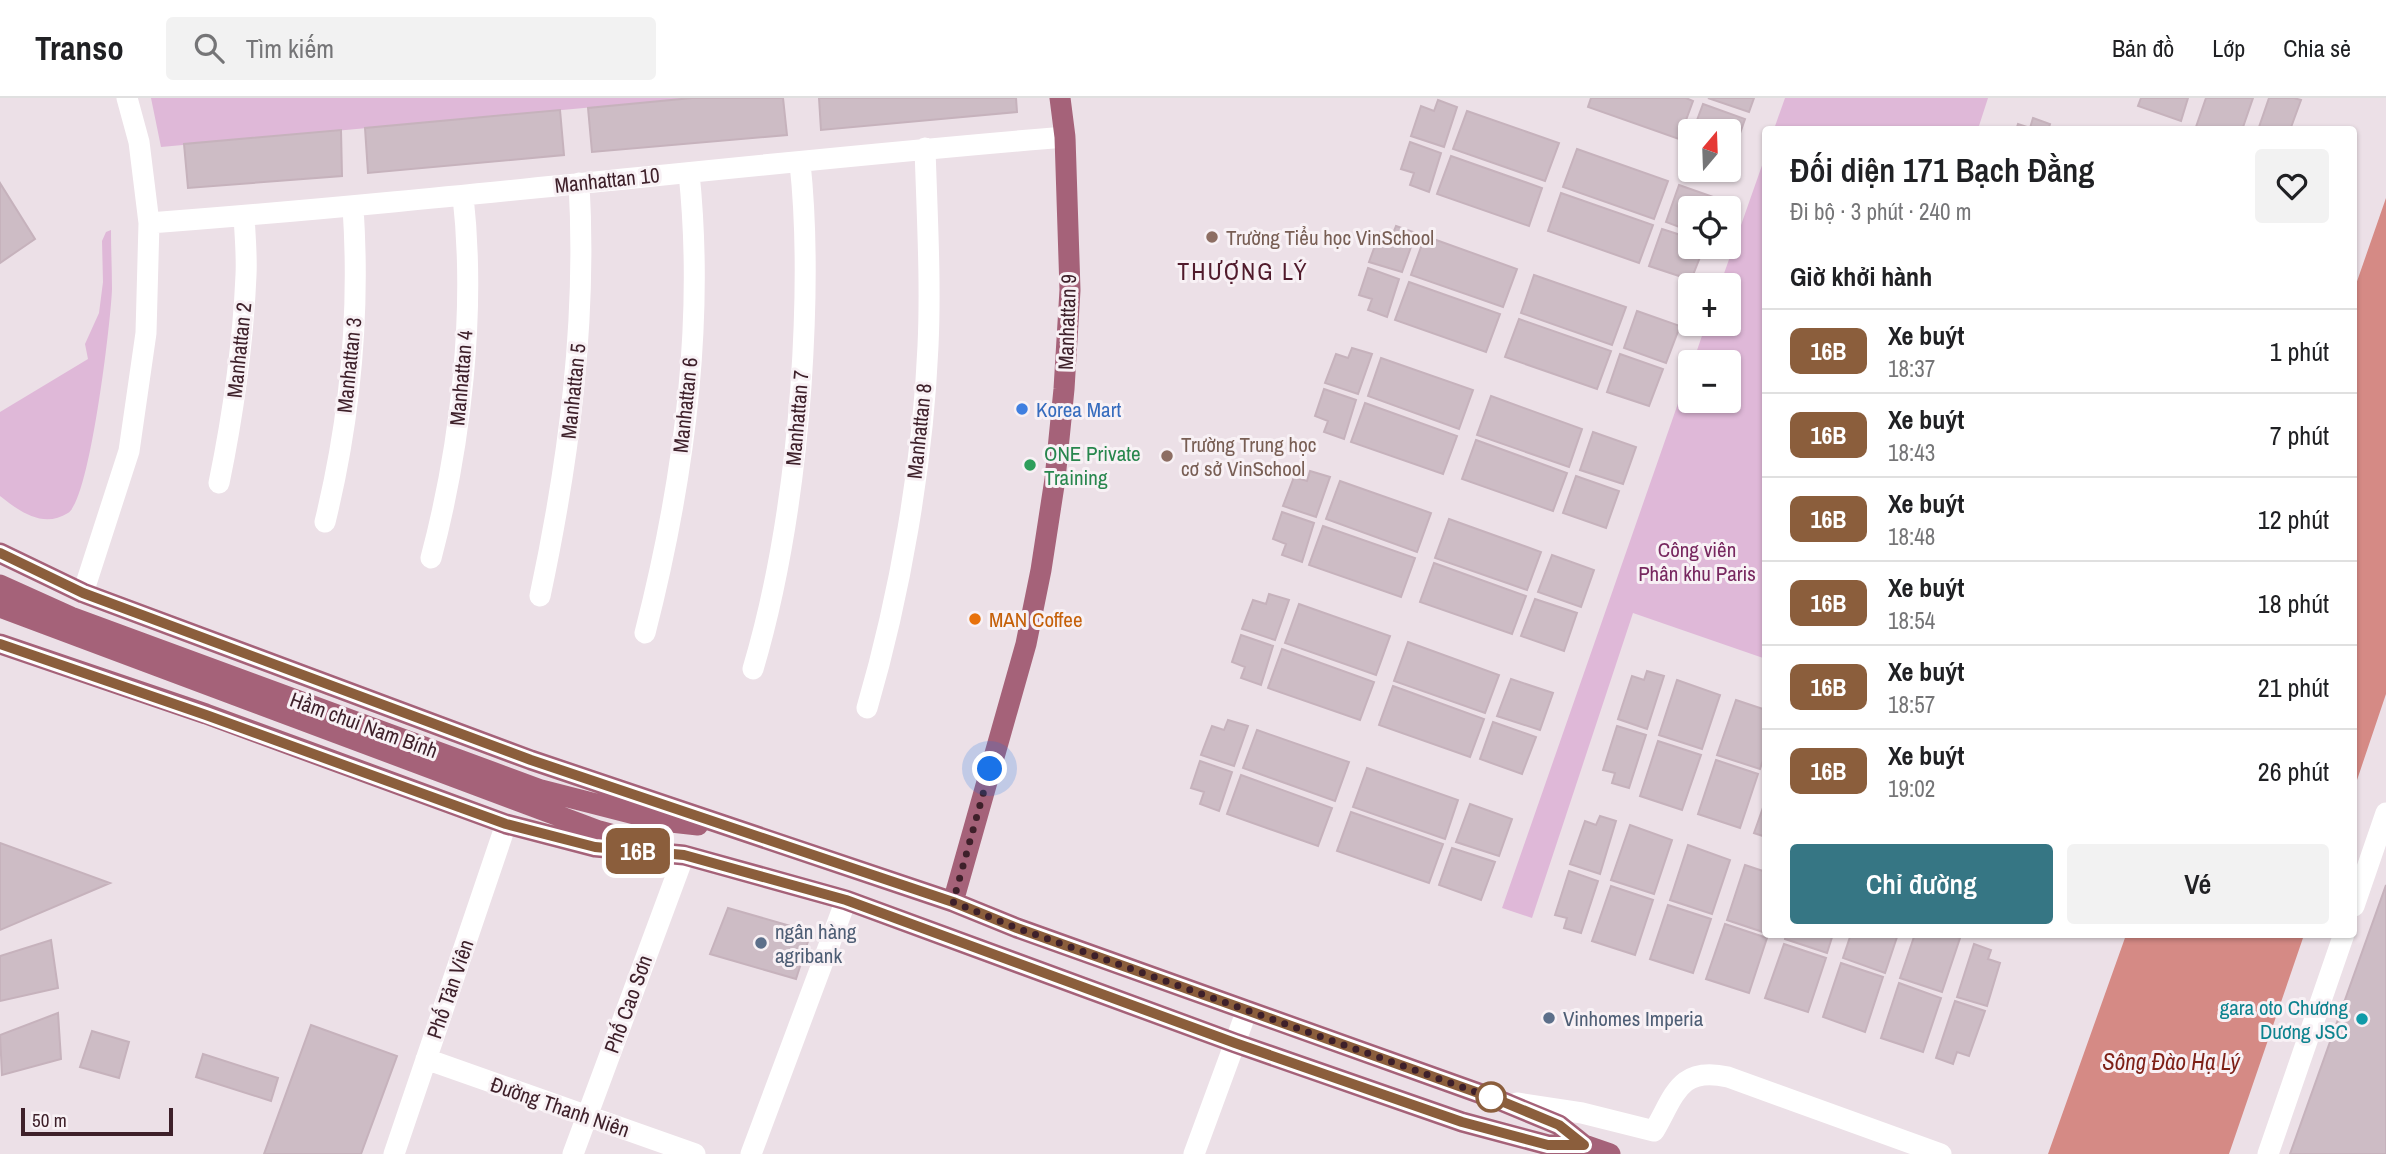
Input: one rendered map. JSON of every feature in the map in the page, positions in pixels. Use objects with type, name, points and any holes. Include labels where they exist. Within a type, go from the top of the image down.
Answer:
[{"type":"main road","name":"Manhattan 9","points":[[953,902],[1026,644],[1055,479],[1070,290],[1065,137],[1060,98]]},
{"type":"main road","points":[[0,554],[83,593],[531,760],[953,902],[1017,928],[1501,1101],[1559,1125],[1598,1150]]},
{"type":"main road","name":"Hầm chui Nam Bính","points":[[0,584],[71,617],[541,790],[662,821],[738,830]]},
{"type":"main road","name":"Hầm chui Nam Bính","points":[[0,607],[599,831],[684,855]]},
{"type":"main road","points":[[0,644],[206,715],[506,824],[595,847],[684,855],[846,900],[1235,1043],[1462,1122],[1548,1145],[1598,1150]]},
{"type":"street","points":[[83,593],[129,451],[146,333],[149,223],[139,142],[127,98]]},
{"type":"street","name":"Manhattan 10","points":[[149,223],[354,207],[1065,137]]},
{"type":"street","name":"Manhattan 8","points":[[867,708],[888,627],[918,453],[928,346],[925,149]]},
{"type":"street","name":"Manhattan 7","points":[[753,669],[764,631],[796,454],[806,281],[805,211],[800,163]]},
{"type":"street","name":"Manhattan 6","points":[[645,634],[667,538],[688,392],[694,301],[694,223],[689,173]]},
{"type":"street","name":"Manhattan 5","points":[[540,596],[569,436],[577,361],[582,263],[579,183]]},
{"type":"street","name":"Manhattan 4","points":[[431,558],[446,499],[463,376],[469,246],[464,196]]},
{"type":"street","name":"Manhattan 3","points":[[325,522],[336,475],[351,355],[356,257],[354,207]]},
{"type":"street","name":"Manhattan 2","points":[[219,483],[229,435],[240,348],[246,274],[244,216]]},
{"type":"street","points":[[2357,897],[2386,813]]},
{"type":"street","name":"Phố Tản Viên","points":[[394,1154],[506,824]]},
{"type":"street","name":"Phố Cao Sơn","points":[[573,1154],[684,855]]},
{"type":"street","points":[[751,1154],[846,900]]},
{"type":"street","points":[[2268,1154],[2343,938]]},
{"type":"street","points":[[1194,1154],[1247,1010]]},
{"type":"street","name":"Đường Thanh Niên","points":[[426,1059],[695,1154]]},
{"type":"street","points":[[1501,1101],[1582,1113],[1654,1131],[1684,1081],[1695,1075],[1709,1073],[1728,1077],[1941,1154]]},
{"type":"green space","points":[[151,98],[692,98],[161,147]]},
{"type":"green space","points":[[1785,98],[1988,98],[1979,126],[1775,126]]},
{"type":"green space","name":"Công viên Phân khu Paris","points":[[1762,165],[1762,658],[1633,613],[1532,918],[1502,908],[1678,403],[1678,413],[1741,413],[1741,350],[1697,350],[1702,336],[1741,336],[1741,273],[1724,273],[1729,259],[1741,259],[1741,225]]},
{"type":"green space","points":[[111,230],[112,289],[108,336],[98,408],[84,477],[76,501],[68,513],[41,519],[23,512],[0,496],[0,412],[88,359],[85,344],[99,313],[103,282],[102,241],[106,232]]},
{"type":"water","points":[[2386,198],[2386,694],[2357,780],[2357,281]]},
{"type":"water","name":"Sông Đào Hạ Lý","points":[[2125,938],[2303,938],[2229,1154],[2048,1154]]},
{"type":"building","points":[[692,98],[783,98],[787,135],[592,152],[588,108]]},
{"type":"building","points":[[819,98],[1016,98],[1017,112],[821,130]]},
{"type":"building","points":[[1591,98],[1686,98],[1693,101],[1686,119],[1678,119],[1678,139],[1588,107]]},
{"type":"building","points":[[1708,98],[1754,98],[1749,112]]},
{"type":"building","points":[[2141,98],[2188,98],[2181,121],[2138,106]]},
{"type":"building","points":[[2206,98],[2253,98],[2243,126],[2196,126]]},
{"type":"building","points":[[2269,98],[2301,100],[2291,126],[2259,126]]},
{"type":"building","points":[[1438,100],[1457,107],[1444,147],[1411,136],[1421,106],[1434,111]]},
{"type":"building","points":[[1703,104],[1745,119],[1741,130],[1741,119],[1697,119]]},
{"type":"building","points":[[560,110],[564,155],[368,173],[365,128]]},
{"type":"building","points":[[1467,111],[1559,143],[1545,181],[1453,149]]},
{"type":"building","points":[[2033,118],[2050,124],[2049,126],[2031,126]]},
{"type":"building","points":[[341,130],[342,176],[188,188],[184,144]]},
{"type":"building","points":[[1410,142],[1441,153],[1429,192],[1410,185],[1414,173],[1401,169]]},
{"type":"building","points":[[1577,149],[1668,181],[1654,219],[1563,187]]},
{"type":"building","points":[[1451,156],[1542,188],[1529,226],[1437,194]]},
{"type":"building","points":[[0,183],[35,239],[0,263]]},
{"type":"building","points":[[1679,185],[1711,196],[1678,196],[1678,226],[1666,222]]},
{"type":"building","points":[[1561,193],[1653,225],[1639,263],[1548,231]]},
{"type":"building","points":[[1396,226],[1416,233],[1402,272],[1369,262],[1380,232],[1392,236]]},
{"type":"building","points":[[1662,229],[1678,234],[1678,259],[1699,259],[1694,273],[1678,273],[1678,276],[1649,266]]},
{"type":"building","points":[[1425,236],[1517,269],[1503,307],[1411,275]]},
{"type":"building","points":[[1368,268],[1399,279],[1387,317],[1368,310],[1372,299],[1359,295]]},
{"type":"building","points":[[1534,275],[1626,307],[1612,345],[1521,313]]},
{"type":"building","points":[[1409,282],[1500,314],[1486,352],[1395,320]]},
{"type":"building","points":[[1637,311],[1678,325],[1666,363],[1624,348]]},
{"type":"building","points":[[1519,319],[1611,351],[1597,389],[1505,357]]},
{"type":"building","points":[[1352,348],[1372,354],[1358,394],[1325,383],[1336,354],[1348,358]]},
{"type":"building","points":[[1620,354],[1663,369],[1649,406],[1607,392]]},
{"type":"building","points":[[1381,358],[1473,390],[1459,429],[1368,396]]},
{"type":"building","points":[[1324,389],[1356,400],[1344,439],[1324,432],[1328,421],[1315,416]]},
{"type":"building","points":[[1491,396],[1582,429],[1569,467],[1477,435]]},
{"type":"building","points":[[1365,403],[1457,436],[1443,474],[1351,442]]},
{"type":"building","points":[[1593,432],[1636,447],[1623,484],[1580,470]]},
{"type":"building","points":[[1476,440],[1567,473],[1553,511],[1462,479]]},
{"type":"building","points":[[1310,471],[1330,477],[1316,517],[1283,506],[1294,477],[1307,481]]},
{"type":"building","points":[[1576,476],[1619,491],[1606,528],[1563,513]]},
{"type":"building","points":[[1340,481],[1431,513],[1417,552],[1326,519]]},
{"type":"building","points":[[1282,512],[1314,523],[1302,562],[1282,555],[1286,544],[1273,539]]},
{"type":"building","points":[[1449,519],[1541,552],[1527,590],[1435,558]]},
{"type":"building","points":[[1323,526],[1415,558],[1401,597],[1309,565]]},
{"type":"building","points":[[1552,555],[1594,570],[1581,607],[1538,592]]},
{"type":"building","points":[[1434,563],[1526,596],[1512,634],[1420,602]]},
{"type":"building","points":[[1269,594],[1289,600],[1275,640],[1242,629],[1253,600],[1266,604]]},
{"type":"building","points":[[1535,599],[1577,613],[1564,651],[1521,636]]},
{"type":"building","points":[[1299,604],[1390,636],[1376,675],[1285,643]]},
{"type":"building","points":[[1241,635],[1273,646],[1261,685],[1241,678],[1245,667],[1232,662]]},
{"type":"building","points":[[1408,642],[1499,675],[1485,713],[1394,681]]},
{"type":"building","points":[[1282,649],[1374,682],[1360,720],[1268,688]]},
{"type":"building","points":[[1647,671],[1664,676],[1647,729],[1618,719],[1632,676],[1644,680]]},
{"type":"building","points":[[1511,679],[1553,693],[1540,730],[1497,716]]},
{"type":"building","points":[[1677,680],[1720,695],[1702,749],[1659,735]]},
{"type":"building","points":[[1393,686],[1484,719],[1470,757],[1379,725]]},
{"type":"building","points":[[1736,700],[1762,709],[1760,769],[1717,755]]},
{"type":"building","points":[[1228,720],[1248,726],[1234,766],[1201,755],[1212,726],[1224,730]]},
{"type":"building","points":[[1493,722],[1536,737],[1522,774],[1480,759]]},
{"type":"building","points":[[1617,726],[1646,735],[1629,788],[1612,783],[1615,773],[1603,770]]},
{"type":"building","points":[[1257,730],[1349,762],[1335,801],[1243,768]]},
{"type":"building","points":[[1658,741],[1701,755],[1682,810],[1640,796]]},
{"type":"building","points":[[1716,760],[1758,774],[1740,828],[1698,814]]},
{"type":"building","points":[[1200,761],[1232,772],[1219,811],[1200,804],[1204,792],[1191,788]]},
{"type":"building","points":[[1367,768],[1458,800],[1445,839],[1353,807]]},
{"type":"building","points":[[1241,775],[1332,808],[1318,846],[1227,814]]},
{"type":"building","points":[[1470,804],[1512,819],[1499,856],[1456,842]]},
{"type":"building","points":[[1762,810],[1762,836],[1754,833]]},
{"type":"building","points":[[1351,812],[1443,844],[1429,883],[1337,851]]},
{"type":"building","points":[[1600,816],[1616,821],[1600,874],[1570,864],[1585,821],[1596,825]]},
{"type":"building","points":[[1630,825],[1672,840],[1654,894],[1611,880]]},
{"type":"building","points":[[0,843],[110,883],[0,930]]},
{"type":"building","points":[[1688,845],[1730,860],[1712,914],[1670,900]]},
{"type":"building","points":[[1452,848],[1495,862],[1481,900],[1439,885]]},
{"type":"building","points":[[1745,865],[1762,871],[1762,932],[1727,920]]},
{"type":"building","points":[[1569,871],[1598,881],[1581,933],[1564,928],[1567,918],[1555,915]]},
{"type":"building","name":"gara oto Chương Dương JSC","points":[[2386,885],[2386,1154],[2290,1154]]},
{"type":"building","points":[[1611,886],[1653,900],[1635,955],[1592,941]]},
{"type":"building","points":[[1668,905],[1711,919],[1693,973],[1650,959]]},
{"type":"building","name":"ngân hàng agribank","points":[[728,908],[811,932],[796,979],[710,954]]},
{"type":"building","points":[[1725,924],[1767,938],[1749,993],[1706,979]]},
{"type":"building","points":[[1785,938],[1832,938],[1827,953]]},
{"type":"building","points":[[1850,938],[1897,938],[1885,973],[1843,958]]},
{"type":"building","points":[[1914,938],[1960,938],[1942,992],[1900,978]]},
{"type":"building","points":[[51,940],[58,988],[0,1001],[0,956]]},
{"type":"building","points":[[1784,944],[1826,958],[1808,1012],[1765,998]]},
{"type":"building","points":[[1974,944],[1991,950],[1988,959],[2000,963],[1987,1006],[1957,997]]},
{"type":"building","points":[[1841,963],[1883,977],[1865,1032],[1823,1017]]},
{"type":"building","points":[[1899,983],[1941,998],[1923,1052],[1881,1038]]},
{"type":"building","points":[[1955,1001],[1985,1011],[1969,1056],[1957,1052],[1953,1064],[1936,1058]]},
{"type":"building","points":[[58,1013],[61,1059],[2,1075],[0,1035]]},
{"type":"building","points":[[311,1025],[397,1056],[361,1154],[264,1154]]},
{"type":"building","points":[[92,1031],[129,1042],[119,1078],[80,1067]]},
{"type":"building","points":[[203,1054],[278,1078],[271,1101],[196,1077]]},
{"type":"bus line","name":"16B","points":[[0,553],[83,593],[531,760],[953,902],[1017,928],[1501,1101],[1559,1125],[1584,1145],[1548,1145],[1462,1122],[1235,1043],[846,900],[684,855],[595,847],[506,824],[206,715],[0,644]]},
{"type":"place","name":"Trường Tiểu học VinSchool","points":[[1212,237]]},
{"type":"place","name":"Korea Mart","points":[[1022,409]]},
{"type":"place","name":"Trường Trung học cơ sở VinSchool","points":[[1167,456]]},
{"type":"place","name":"ONE Private Training","points":[[1030,465]]},
{"type":"place","name":"MAN Coffee","points":[[975,619]]},
{"type":"place","name":"ngân hàng agribank","points":[[761,943]]},
{"type":"place","name":"Vinhomes Imperia","points":[[1549,1018]]},
{"type":"place","name":"gara oto Chương Dương JSC","points":[[2362,1019]]},
{"type":"district","name":"THƯỢNG LÝ","points":[[1243,271]]},
{"type":"route","points":[[990,769],[953,902],[1017,928],[1501,1101],[1491,1097]]}]
